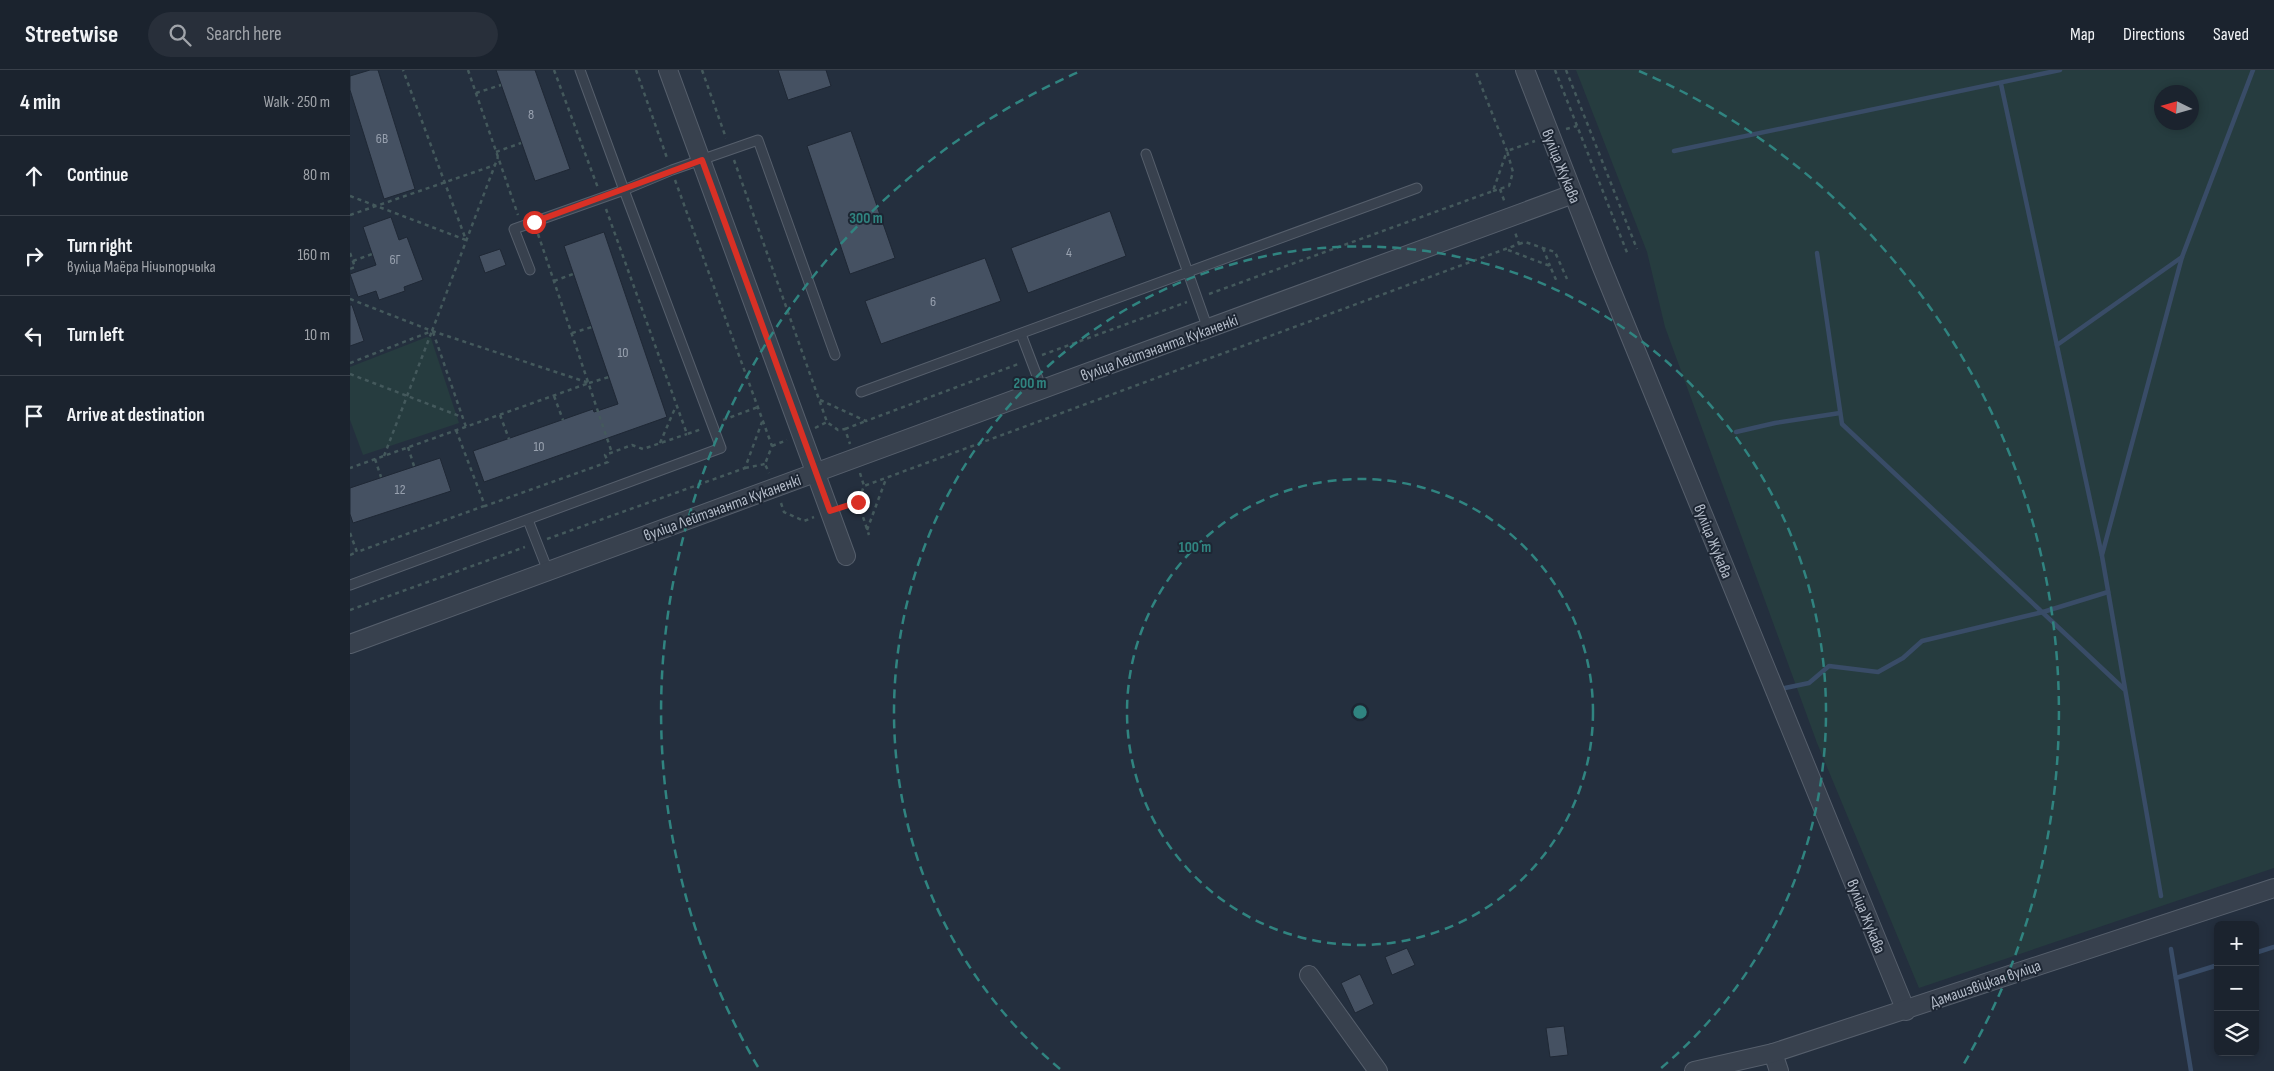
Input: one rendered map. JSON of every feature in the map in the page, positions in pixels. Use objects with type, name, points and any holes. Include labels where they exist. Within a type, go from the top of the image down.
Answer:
[{"type":"street","points":[[668,70],[846,556]]},
{"type":"street","name":"вуліца Жукава","points":[[1525,70],[1573,194],[1906,1011]]},
{"type":"street","name":"вуліца Лейтэнанта Куканенкі","points":[[350,644],[1573,194]]},
{"type":"street","name":"Дамашэвіцкая вуліца","points":[[1694,1071],[1773,1053],[1906,1011],[2006,975],[2274,888]]},
{"type":"street","points":[[1309,975],[1378,1071]]},
{"type":"street","points":[[1773,1053],[1779,1071]]},
{"type":"lane","points":[[350,585],[721,448],[580,70]]},
{"type":"lane","points":[[530,270],[514,229],[758,140],[835,355]]},
{"type":"lane","points":[[1146,154],[1208,329]]},
{"type":"lane","points":[[861,392],[1417,188]]},
{"type":"lane","points":[[1021,334],[1042,389]]},
{"type":"lane","points":[[528,520],[548,571]]},
{"type":"path","points":[[403,70],[466,240]]},
{"type":"path","points":[[468,70],[522,226]]},
{"type":"path","points":[[554,70],[687,434]]},
{"type":"path","points":[[636,70],[772,446],[765,464],[784,512],[804,521],[858,502]]},
{"type":"path","points":[[702,70],[828,422],[831,426],[845,429],[1197,298],[1509,186],[1513,172],[1507,151],[1475,70]]},
{"type":"path","points":[[1555,70],[1628,255]]},
{"type":"path","points":[[1566,70],[1637,249]]},
{"type":"path","points":[[476,93],[501,85]]},
{"type":"path","points":[[1492,192],[1507,151],[1577,126]]},
{"type":"path","points":[[496,152],[522,143]]},
{"type":"path","points":[[384,456],[498,157]]},
{"type":"path","points":[[350,215],[494,165]]},
{"type":"path","points":[[1500,189],[1519,244]]},
{"type":"path","points":[[350,196],[466,240]]},
{"type":"path","points":[[534,222],[612,452]]},
{"type":"path","points":[[864,486],[1525,242],[1555,252],[1566,279]]},
{"type":"path","points":[[1543,248],[1557,282]]},
{"type":"path","points":[[1506,249],[1550,266]]},
{"type":"path","points":[[350,253],[355,267],[350,269]]},
{"type":"path","points":[[353,261],[372,254]]},
{"type":"path","points":[[554,281],[574,274]]},
{"type":"path","points":[[350,298],[432,330],[589,383]]},
{"type":"path","points":[[572,333],[592,327]]},
{"type":"path","points":[[350,363],[432,330]]},
{"type":"path","points":[[432,330],[466,427]]},
{"type":"path","points":[[350,374],[462,417]]},
{"type":"path","points":[[350,468],[609,377]]},
{"type":"path","points":[[554,396],[563,420]]},
{"type":"path","points":[[820,400],[866,421]]},
{"type":"path","points":[[660,443],[676,404]]},
{"type":"path","points":[[350,555],[608,462],[605,455],[612,452],[632,445],[643,449],[758,407]]},
{"type":"path","points":[[500,415],[509,439]]},
{"type":"path","points":[[745,468],[762,420]]},
{"type":"path","points":[[845,429],[864,486],[858,502],[869,535]]},
{"type":"path","points":[[456,430],[485,506]]},
{"type":"path","points":[[408,447],[414,466]]},
{"type":"path","points":[[375,459],[381,477]]},
{"type":"path","points":[[350,610],[745,468],[765,464]]},
{"type":"path","points":[[867,530],[886,478]]},
{"type":"path","points":[[350,533],[357,552]]},
{"type":"green space","points":[[1576,70],[2274,70],[2274,868],[1919,988],[1817,743],[1665,327],[1647,252]]},
{"type":"green space","points":[[427,337],[431,338],[459,423],[363,455],[350,420],[350,367]]},
{"type":"building","points":[[370,70],[378,70],[415,189],[384,199],[350,90],[350,76]]},
{"type":"building","points":[[496,70],[535,70],[570,169],[535,181]]},
{"type":"building","points":[[778,70],[826,70],[831,86],[788,100]]},
{"type":"building","points":[[851,131],[895,258],[850,274],[807,146]]},
{"type":"building","points":[[1110,211],[1126,256],[1028,293],[1011,248]]},
{"type":"building","points":[[391,217],[399,240],[407,237],[423,280],[404,287],[405,291],[379,300],[376,291],[358,297],[350,274],[376,265],[363,227]]},
{"type":"building","points":[[604,232],[667,417],[484,482],[473,451],[593,409],[594,412],[618,404],[564,246]]},
{"type":"building","points":[[500,249],[506,265],[485,273],[479,256]]},
{"type":"building","points":[[985,258],[1001,301],[881,344],[865,301]]},
{"type":"building","points":[[350,305],[352,305],[364,341],[350,346]]},
{"type":"building","points":[[440,458],[451,491],[353,523],[350,514],[350,488]]},
{"type":"building","points":[[1407,948],[1415,965],[1392,975],[1385,957]]},
{"type":"building","points":[[1360,974],[1374,1004],[1355,1013],[1341,983]]},
{"type":"building","points":[[1564,1026],[1568,1055],[1550,1057],[1546,1028]]},
{"type":"waterway","points":[[1674,151],[2060,70]]},
{"type":"waterway","points":[[2102,555],[2182,257],[2253,70]]},
{"type":"waterway","points":[[2001,84],[2102,556],[2161,896]]},
{"type":"waterway","points":[[1817,253],[1842,424],[2124,689]]},
{"type":"waterway","points":[[2057,345],[2182,257]]},
{"type":"waterway","points":[[1736,432],[1775,423],[1840,413]]},
{"type":"waterway","points":[[1785,688],[1809,683],[1829,666],[1878,672],[1903,658],[1922,641],[2043,612],[2108,592]]},
{"type":"waterway","points":[[2259,952],[2274,947]]},
{"type":"waterway","points":[[2171,949],[2191,1071]]},
{"type":"waterway","points":[[2176,978],[2215,966]]},
{"type":"route","points":[[534,222],[702,160],[830,511],[858,502]]}]
